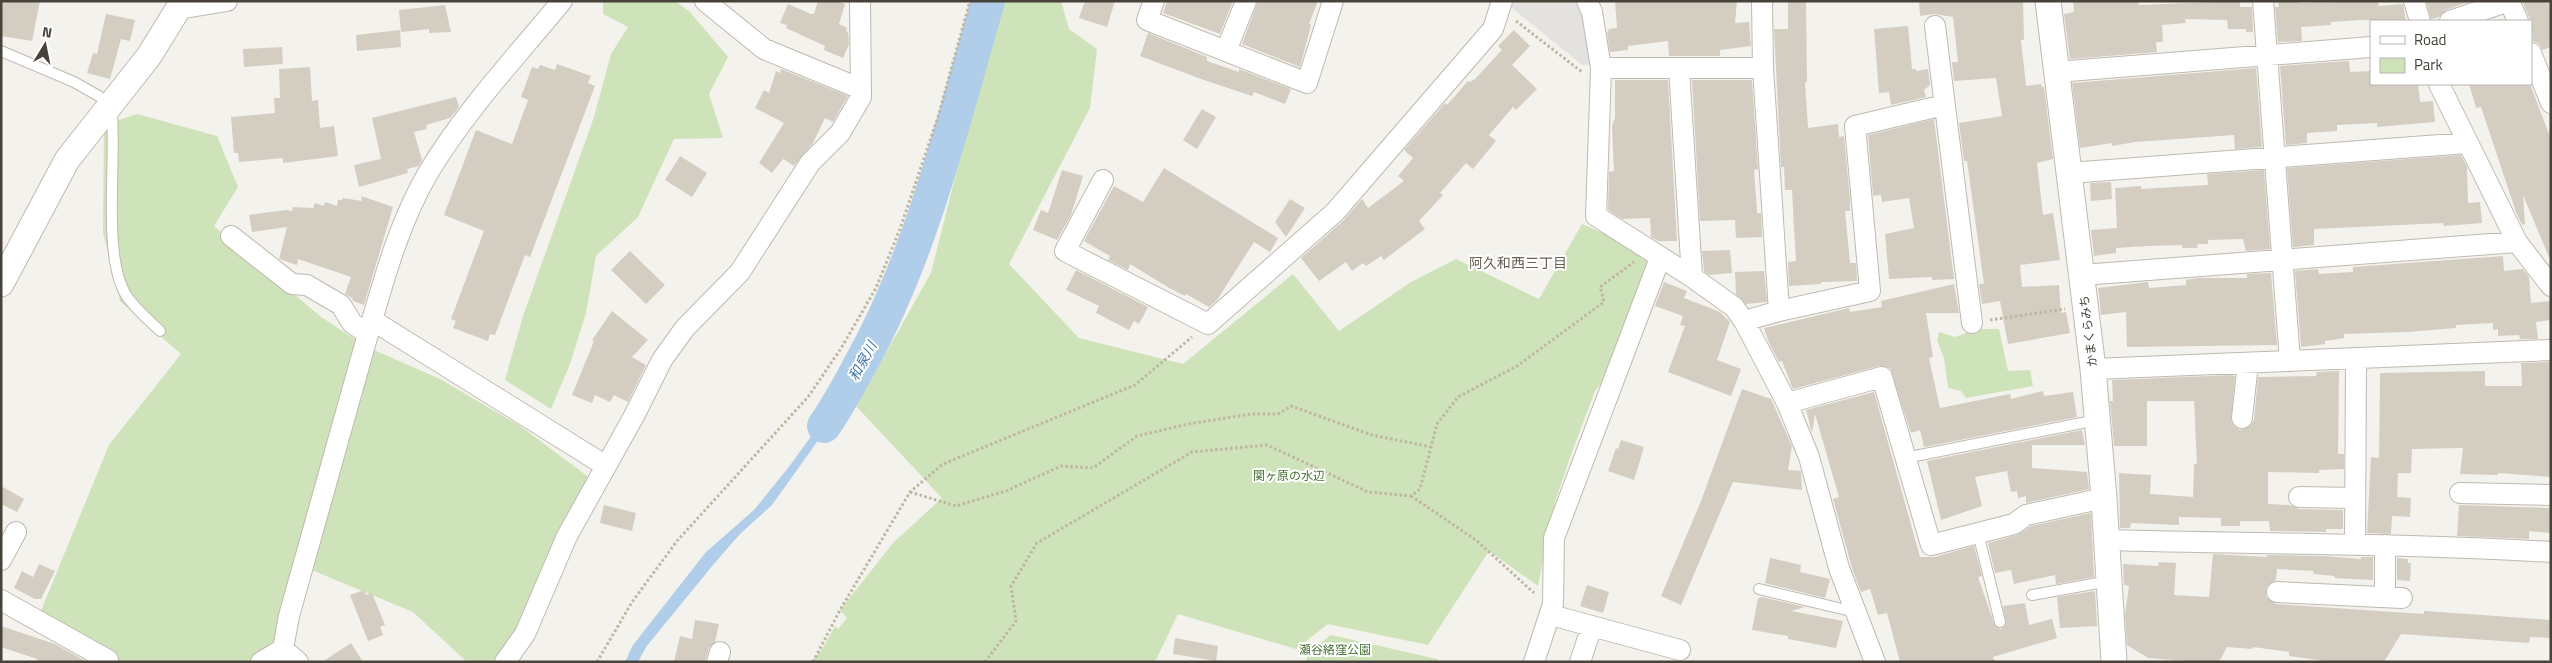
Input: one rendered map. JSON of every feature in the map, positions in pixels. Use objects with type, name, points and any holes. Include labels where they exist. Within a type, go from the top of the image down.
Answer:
[{"type":"street","points":[[1,284],[67,160],[149,56],[179,5],[226,1]]},
{"type":"street","points":[[261,662],[291,655],[289,616],[370,327],[394,248],[428,173],[458,128],[562,1]]},
{"type":"street","points":[[705,1],[764,49],[861,89]]},
{"type":"street","points":[[505,662],[525,634],[567,536],[662,360],[685,328],[740,272],[810,163],[840,133],[861,97],[860,1]]},
{"type":"street","points":[[1154,1],[1147,20],[1307,83],[1333,1]]},
{"type":"street","points":[[1226,51],[1246,1]]},
{"type":"street","points":[[1587,1],[1592,12],[1600,77],[1596,216],[1734,306],[1744,321],[1787,403],[1809,457],[1824,518],[1855,612],[1875,662]]},
{"type":"street","points":[[1762,1],[1763,68],[1779,311]]},
{"type":"street","name":"かまくらみち","points":[[2048,1],[2093,370],[2109,581],[2119,658]]},
{"type":"street","points":[[2263,1],[2290,361]]},
{"type":"street","points":[[2414,1],[2420,20]]},
{"type":"street","points":[[2453,20],[2509,1],[2518,20]]},
{"type":"street","points":[[1104,180],[1065,251],[1208,324],[1335,212],[1492,29],[1495,4]]},
{"type":"street","points":[[1935,26],[1972,323]]},
{"type":"street","points":[[2056,72],[2370,47]]},
{"type":"street","points":[[2532,56],[2551,104]]},
{"type":"street","points":[[1600,77],[1679,68],[1763,68]]},
{"type":"street","points":[[1679,68],[1692,277]]},
{"type":"street","points":[[2439,85],[2517,242],[2551,286]]},
{"type":"street","points":[[1744,321],[1779,311],[1870,291],[1854,126],[1944,105]]},
{"type":"street","points":[[2069,173],[2467,143]]},
{"type":"street","points":[[231,236],[292,284],[307,285],[341,305],[352,323],[370,327],[606,466]]},
{"type":"street","points":[[2082,275],[2517,242]]},
{"type":"street","points":[[1534,662],[1551,612],[1554,538],[1654,255]]},
{"type":"street","points":[[2093,370],[2551,350]]},
{"type":"street","points":[[2355,545],[2356,358]]},
{"type":"street","points":[[2242,418],[2248,363]]},
{"type":"street","points":[[1787,403],[1882,377],[1904,458],[1931,545],[2014,524],[2026,515],[2104,498]]},
{"type":"street","points":[[2460,493],[2551,495]]},
{"type":"street","points":[[2299,497],[2355,498]]},
{"type":"street","points":[[1,560],[16,532]]},
{"type":"street","points":[[2106,540],[2385,544],[2551,552]]},
{"type":"street","points":[[2277,592],[2394,598],[2385,544]]},
{"type":"street","points":[[1,600],[37,618],[108,660],[106,662]]},
{"type":"street","points":[[1551,612],[1592,626],[1680,650]]},
{"type":"street","points":[[1580,662],[1592,626]]},
{"type":"lane","points":[[1,51],[74,82],[112,103],[114,126],[112,252],[125,293],[135,307],[160,331]]},
{"type":"lane","points":[[1904,458],[2097,420]]},
{"type":"lane","points":[[1978,532],[2000,622]]},
{"type":"lane","points":[[2032,595],[2109,581]]},
{"type":"lane","points":[[1759,589],[1855,612]]},
{"type":"path","points":[[597,662],[632,602],[677,541],[808,397],[840,350],[876,288],[900,229],[938,116],[970,1]]},
{"type":"path","points":[[1495,4],[1600,77]]},
{"type":"path","points":[[1411,496],[1420,490],[1437,424],[1458,397],[1517,366],[1604,302],[1600,287],[1654,255]]},
{"type":"path","points":[[1972,323],[2085,306]]},
{"type":"path","points":[[814,662],[840,610],[910,492],[943,464],[1135,385],[1208,324]]},
{"type":"path","points":[[910,492],[956,506],[1006,491],[1061,466],[1093,468],[1137,436],[1251,414],[1278,414],[1291,406],[1372,435],[1431,446]]},
{"type":"path","points":[[985,662],[1016,620],[1011,586],[1036,543],[1192,452],[1267,445],[1368,492],[1411,496],[1476,540],[1551,612]]},
{"type":"green space","points":[[603,1],[675,1],[690,12],[728,57],[709,94],[723,138],[674,139],[638,217],[596,256],[586,313],[570,364],[551,409],[505,380],[523,316],[594,117],[611,54],[628,27],[603,14]]},
{"type":"green space","name":"関ヶ原の水辺","points":[[1003,1],[1061,1],[1069,29],[1097,49],[1090,108],[1009,264],[1079,338],[1183,364],[1293,274],[1339,331],[1411,282],[1456,259],[1539,299],[1582,224],[1659,258],[1623,353],[1595,391],[1572,452],[1555,502],[1538,586],[1489,551],[1428,645],[1328,624],[1296,649],[1178,614],[1155,662],[811,662],[823,648],[835,626],[838,629],[847,618],[840,610],[893,543],[942,498],[856,406],[931,273],[991,34]]},
{"type":"green space","points":[[137,114],[217,136],[238,187],[214,226],[321,317],[367,347],[440,379],[520,426],[594,481],[514,637],[495,662],[467,662],[413,612],[309,569],[269,651],[250,662],[115,662],[40,613],[109,445],[181,354],[120,301],[103,232],[104,125]]},
{"type":"green space","points":[[1977,329],[1999,329],[2008,371],[2030,370],[2033,386],[1966,398],[1961,391],[1948,388],[1944,358],[1937,340],[1939,332],[1955,337]]},
{"type":"green space","name":"瀬谷絡窪公園","points":[[1331,635],[1437,659],[1439,662],[1305,662],[1310,651]]},
{"type":"shaded area","points":[[1508,1],[1580,1],[1593,64],[1582,65],[1512,8]]},
{"type":"water","points":[[848,386],[827,428],[772,505],[740,534],[713,565],[646,647],[638,662],[625,662],[633,645],[706,552],[754,510],[788,468]]},
{"type":"building","points":[[1,1],[40,1],[32,41],[1,36]]},
{"type":"building","points":[[818,1],[837,1],[845,4],[839,24],[847,28],[849,44],[843,58],[824,50],[825,46],[786,28],[787,25],[780,23],[788,4],[814,14]]},
{"type":"building","points":[[1085,1],[1115,1],[1107,27],[1079,18]]},
{"type":"building","points":[[1167,1],[1233,1],[1220,34],[1163,13]]},
{"type":"building","points":[[1258,1],[1318,1],[1309,24],[1311,25],[1300,67],[1242,44]]},
{"type":"building","points":[[1615,1],[1737,1],[1735,23],[1749,22],[1751,46],[1720,50],[1720,56],[1669,56],[1668,41],[1628,46],[1628,50],[1610,52],[1607,33],[1609,29],[1617,28]]},
{"type":"building","points":[[1788,1],[1806,1],[1807,82],[1805,82],[1808,128],[1838,124],[1839,137],[1844,136],[1850,200],[1850,211],[1845,211],[1850,263],[1856,263],[1857,281],[1821,282],[1821,284],[1789,286],[1788,262],[1796,261],[1792,190],[1785,190],[1784,167],[1781,167],[1774,29],[1788,29]]},
{"type":"building","points":[[1919,1],[2023,1],[2024,40],[2021,40],[2026,86],[2041,84],[2044,87],[2053,159],[2037,163],[2043,215],[2053,213],[2060,260],[2020,265],[2022,287],[2059,285],[2061,313],[2066,312],[2070,333],[2008,344],[2000,301],[1982,304],[1979,284],[1984,284],[1967,161],[1964,161],[1959,123],[2002,116],[1996,78],[1954,81],[1952,62],[1958,62],[1953,17],[1934,14],[1920,16]]},
{"type":"building","points":[[2073,1],[2139,1],[2139,5],[2240,1],[2240,7],[2252,7],[2253,32],[2246,32],[2246,29],[2228,29],[2227,20],[2185,19],[2186,23],[2162,25],[2163,42],[2156,42],[2157,52],[2070,59],[2064,14],[2074,12]]},
{"type":"building","points":[[2278,1],[2299,1],[2299,3],[2378,1],[2379,6],[2403,4],[2406,20],[2331,22],[2331,25],[2301,27],[2302,41],[2278,42],[2275,7],[2279,7]]},
{"type":"building","points":[[2426,1],[2471,1],[2446,10],[2439,17],[2431,19]]},
{"type":"building","points":[[2522,1],[2551,1],[2551,47],[2542,50],[2539,44],[2533,41],[2531,20]]},
{"type":"building","points":[[445,5],[451,32],[429,33],[429,29],[401,32],[399,10]]},
{"type":"building","points":[[106,14],[135,20],[130,41],[121,39],[110,79],[87,73],[93,53],[97,54]]},
{"type":"building","points":[[1908,26],[1912,69],[1916,69],[1916,71],[1928,69],[1930,85],[1924,90],[1926,97],[1891,105],[1889,92],[1879,93],[1874,29]]},
{"type":"building","points":[[400,30],[401,47],[357,51],[356,35]]},
{"type":"building","points":[[1514,30],[1530,46],[1512,65],[1537,89],[1516,110],[1513,107],[1489,135],[1496,141],[1473,169],[1466,163],[1440,193],[1443,195],[1419,221],[1425,229],[1384,260],[1381,256],[1366,266],[1363,263],[1352,271],[1346,262],[1319,281],[1301,258],[1343,221],[1362,199],[1368,208],[1404,181],[1398,176],[1413,158],[1404,150],[1445,103],[1447,105],[1468,81],[1470,82],[1475,79],[1502,50],[1498,46]]},
{"type":"building","points":[[1148,33],[1207,57],[1207,61],[1239,72],[1239,69],[1291,89],[1285,104],[1254,92],[1252,96],[1140,56]]},
{"type":"building","points":[[282,47],[283,64],[244,67],[243,49]]},
{"type":"building","points":[[2349,61],[2350,72],[2370,71],[2370,85],[2418,85],[2420,102],[2433,101],[2435,122],[2377,127],[2377,123],[2337,125],[2337,131],[2307,133],[2307,143],[2286,145],[2280,66]]},
{"type":"building","points":[[557,64],[591,76],[588,83],[595,86],[530,257],[525,255],[495,335],[490,334],[488,341],[453,328],[456,321],[451,319],[484,231],[444,215],[476,130],[512,144],[528,100],[521,97],[532,67],[538,69],[540,65],[555,70]]},
{"type":"building","points":[[310,67],[312,101],[318,100],[320,128],[334,126],[338,156],[283,163],[283,158],[239,162],[238,153],[234,153],[231,117],[275,113],[274,98],[280,98],[279,69]]},
{"type":"building","points":[[2256,68],[2262,147],[2235,149],[2234,135],[2135,142],[2112,146],[2112,143],[2080,148],[2072,83]]},
{"type":"building","points":[[781,69],[848,96],[833,122],[825,118],[813,143],[794,166],[783,159],[772,173],[759,163],[784,123],[755,108],[764,90],[769,93],[776,71],[780,73]]},
{"type":"building","points":[[1615,80],[1668,80],[1677,241],[1658,241],[1651,237],[1650,218],[1622,219],[1608,210],[1609,172],[1614,171],[1612,126],[1615,118]]},
{"type":"building","points":[[1692,80],[1752,80],[1758,169],[1754,170],[1757,213],[1761,213],[1762,237],[1736,238],[1735,220],[1700,221]]},
{"type":"building","points":[[2469,85],[2530,85],[2551,139],[2551,262],[2523,195],[2525,224],[2522,225],[2481,107],[2476,108]]},
{"type":"building","points":[[456,97],[459,107],[450,118],[426,125],[427,129],[414,132],[422,160],[419,166],[407,169],[408,173],[359,187],[354,165],[381,159],[372,118]]},
{"type":"building","points":[[1202,109],[1216,117],[1197,149],[1183,140]]},
{"type":"building","points":[[1934,119],[1954,279],[1932,280],[1932,277],[1889,279],[1885,234],[1914,228],[1909,198],[1882,202],[1881,195],[1873,196],[1868,135]]},
{"type":"building","points":[[2461,155],[2467,167],[2468,203],[2480,202],[2482,223],[2444,226],[2443,223],[2314,229],[2314,245],[2293,247],[2287,168]]},
{"type":"building","points":[[680,156],[707,173],[692,197],[665,180]]},
{"type":"building","points":[[1164,168],[1278,238],[1270,252],[1254,242],[1217,300],[1209,307],[1186,294],[1185,296],[1171,289],[1130,264],[1128,270],[1108,260],[1110,256],[1084,241],[1114,186],[1143,202]]},
{"type":"building","points":[[1062,170],[1083,176],[1071,215],[1057,240],[1033,230],[1041,210],[1048,213]]},
{"type":"building","points":[[2264,170],[2270,249],[2246,251],[2243,239],[2208,240],[2208,244],[2197,244],[2198,248],[2182,248],[2182,245],[2116,248],[2116,253],[2094,256],[2091,230],[2117,228],[2115,188],[2141,186],[2141,189],[2208,185],[2207,174]]},
{"type":"building","points":[[2111,182],[2112,199],[2091,201],[2090,183]]},
{"type":"building","points":[[361,196],[393,207],[364,305],[353,301],[352,298],[345,294],[351,277],[298,259],[297,265],[279,259],[287,227],[252,232],[249,215],[286,210],[292,211],[293,207],[313,208],[315,203],[324,206],[325,202],[337,206],[338,200],[343,198],[362,201]]},
{"type":"building","points":[[1290,199],[1305,208],[1286,237],[1275,222]]},
{"type":"building","points":[[1730,250],[1732,273],[1709,275],[1704,271],[1702,251]]},
{"type":"building","points":[[630,251],[665,285],[646,304],[611,270]]},
{"type":"building","points":[[2503,256],[2504,271],[2523,269],[2529,277],[2531,303],[2551,301],[2551,320],[2536,322],[2538,339],[2520,339],[2519,335],[2498,336],[2498,329],[2493,330],[2493,323],[2456,325],[2456,328],[2407,332],[2344,334],[2344,338],[2325,341],[2325,344],[2301,347],[2295,271],[2318,269],[2319,274],[2353,272],[2353,267]]},
{"type":"building","points":[[1076,270],[1148,307],[1139,324],[1134,321],[1129,330],[1096,313],[1099,306],[1066,290]]},
{"type":"building","points":[[1764,271],[1767,302],[1746,304],[1736,294],[1735,272]]},
{"type":"building","points":[[2271,273],[2277,345],[2127,347],[2126,312],[2101,315],[2098,288],[2148,282],[2149,288],[2186,285],[2186,280],[2197,278],[2247,278],[2247,274]]},
{"type":"building","points":[[1664,282],[1687,291],[1684,298],[1720,312],[1730,322],[1717,360],[1741,369],[1731,396],[1668,372],[1685,326],[1680,325],[1683,316],[1655,306]]},
{"type":"building","points":[[1954,284],[1959,313],[1926,313],[1933,357],[1929,358],[1940,408],[2010,394],[2011,399],[2043,391],[2044,396],[2073,392],[2077,417],[1924,447],[1920,430],[1911,433],[1890,368],[1879,366],[1793,389],[1782,361],[1779,362],[1764,328],[1849,308],[1850,312],[1882,307],[1881,301]]},
{"type":"building","points":[[612,311],[648,340],[632,357],[646,365],[628,402],[614,395],[610,402],[595,395],[592,403],[572,395],[594,341],[592,340]]},
{"type":"building","points":[[2551,362],[2551,477],[2498,473],[2498,475],[2460,474],[2463,448],[2412,449],[2411,473],[2398,473],[2397,497],[2411,498],[2410,517],[2392,516],[2391,534],[2367,533],[2371,457],[2379,458],[2380,373],[2485,371],[2485,386],[2522,386],[2521,363]]},
{"type":"building","points":[[2339,371],[2338,454],[2344,454],[2344,469],[2319,470],[2319,473],[2268,472],[2268,504],[2289,505],[2299,509],[2343,510],[2343,529],[2326,529],[2326,532],[2270,531],[2269,521],[2240,521],[2240,526],[2221,526],[2221,518],[2179,517],[2179,525],[2131,523],[2130,528],[2120,528],[2119,473],[2151,475],[2150,494],[2193,497],[2194,464],[2197,464],[2194,401],[2147,401],[2147,446],[2114,446],[2110,401],[2113,401],[2112,380],[2232,375],[2235,377],[2231,422],[2241,430],[2251,425],[2254,420],[2258,377],[2316,376],[2317,372]]},
{"type":"building","points":[[1742,389],[1771,399],[1792,446],[1788,470],[1801,471],[1802,490],[1733,482],[1681,605],[1661,596],[1701,501]]},
{"type":"building","points":[[1874,392],[1920,557],[1934,557],[1974,546],[1982,576],[1978,577],[1995,626],[2001,629],[2006,624],[2003,606],[2025,603],[2029,625],[2052,619],[2057,638],[1993,657],[1995,662],[1900,662],[1887,613],[1878,615],[1870,589],[1861,592],[1852,568],[1833,499],[1839,497],[1815,414],[1812,433],[1806,410]]},
{"type":"building","points":[[2082,430],[2085,445],[2032,445],[2032,468],[2087,472],[2089,489],[2026,503],[2026,496],[2018,498],[2017,491],[2011,492],[2007,471],[1975,477],[1982,506],[1941,520],[1927,461]]},
{"type":"building","points":[[1621,440],[1644,447],[1634,480],[1608,471],[1616,448],[1618,449]]},
{"type":"building","points":[[1,486],[24,499],[17,512],[1,504]]},
{"type":"building","points":[[604,505],[636,513],[632,531],[600,523]]},
{"type":"building","points":[[2459,505],[2551,508],[2551,533],[2529,531],[2529,539],[2457,536]]},
{"type":"building","points":[[2091,513],[2094,577],[2056,584],[2055,575],[2014,584],[2011,570],[1995,573],[1988,543],[2017,535],[2031,526]]},
{"type":"building","points":[[2213,554],[2267,557],[2267,555],[2324,556],[2361,559],[2361,557],[2373,557],[2373,580],[2334,578],[2335,576],[2313,574],[2314,571],[2277,569],[2276,580],[2267,586],[2266,597],[2276,604],[2424,614],[2424,611],[2551,620],[2551,638],[2530,637],[2529,643],[2401,634],[2384,662],[2332,662],[2289,656],[2289,652],[2253,647],[2252,649],[2227,647],[2219,662],[2197,662],[2148,658],[2127,645],[2125,614],[2129,586],[2124,585],[2123,564],[2158,566],[2159,562],[2176,563],[2174,595],[2209,597]]},
{"type":"building","points":[[1770,558],[1801,565],[1800,572],[1830,579],[1825,598],[1765,583]]},
{"type":"building","points":[[2397,558],[2408,559],[2408,563],[2411,563],[2410,581],[2397,580]]},
{"type":"building","points":[[39,564],[55,571],[41,599],[35,599],[14,588],[22,571],[33,577]]},
{"type":"building","points":[[1587,585],[1609,592],[1603,613],[1580,606]]},
{"type":"building","points":[[364,590],[366,595],[372,593],[385,625],[380,627],[383,635],[368,641],[350,595]]},
{"type":"building","points":[[2095,591],[2097,626],[2060,628],[2057,597]]},
{"type":"building","points":[[1762,597],[1805,607],[1791,611],[1843,621],[1836,648],[1788,639],[1788,636],[1752,630],[1758,598]]},
{"type":"building","points":[[695,620],[719,624],[715,642],[709,648],[705,662],[674,662],[680,636],[692,639]]},
{"type":"building","points":[[1,626],[55,644],[87,662],[36,662],[37,659],[1,647]]},
{"type":"building","points":[[1175,638],[1218,646],[1216,661],[1173,654]]},
{"type":"building","points":[[351,643],[363,662],[322,662]]},
{"type":"waterway","name":"和泉川","points":[[824,426],[839,403],[883,320],[919,232],[988,1]]},
{"type":"district","name":"阿久和西三丁目","points":[[1518,262]]}]
